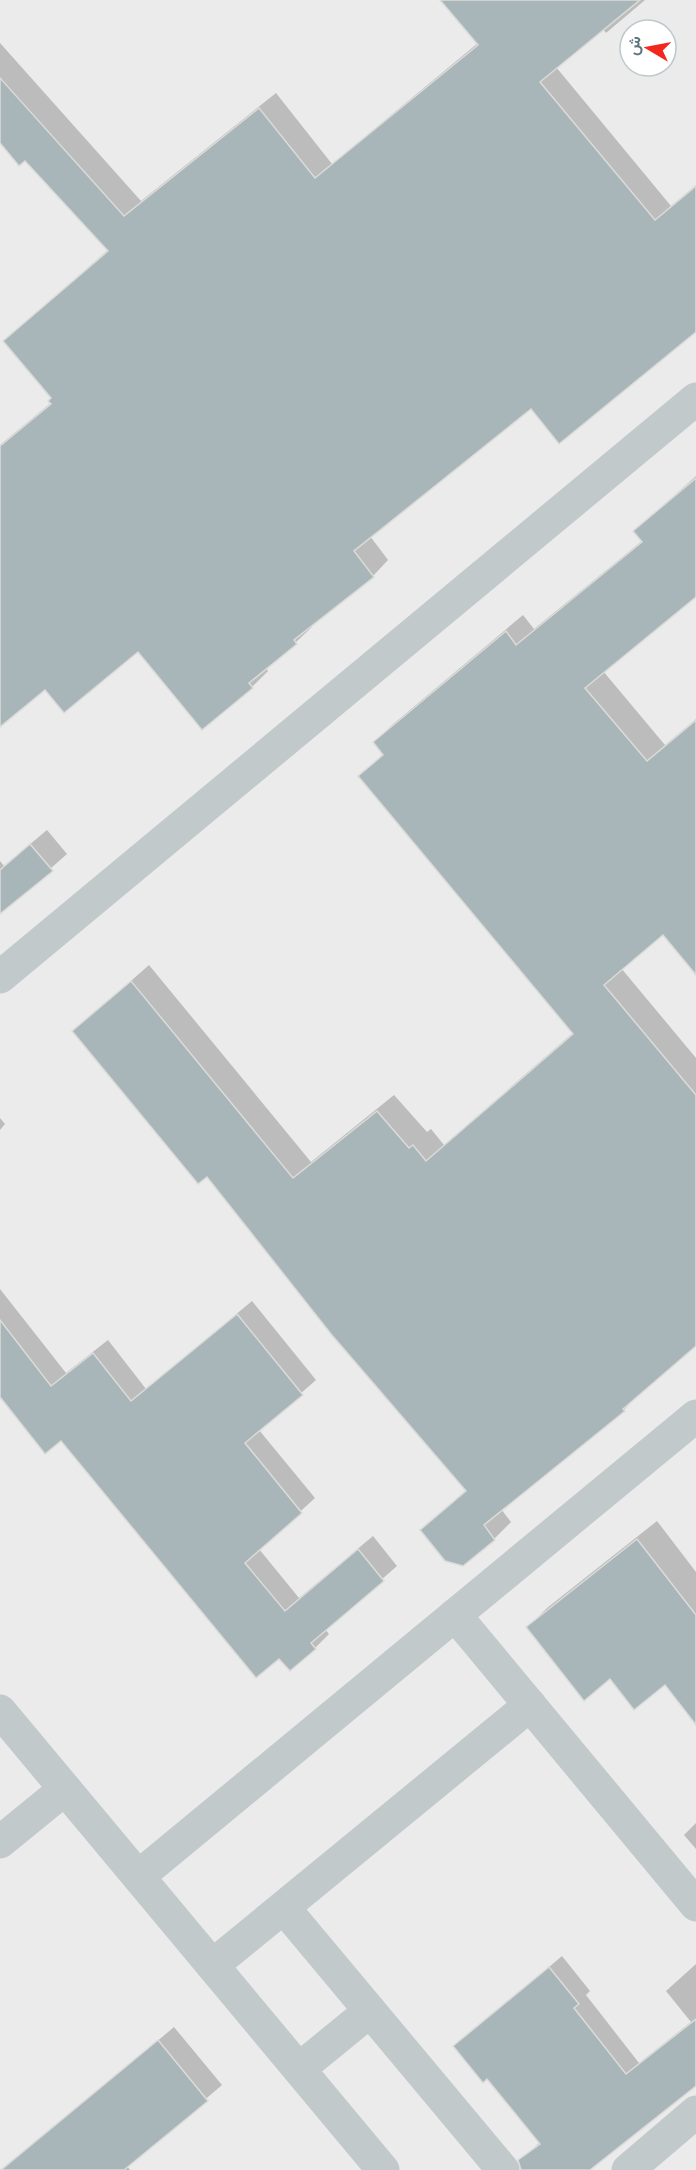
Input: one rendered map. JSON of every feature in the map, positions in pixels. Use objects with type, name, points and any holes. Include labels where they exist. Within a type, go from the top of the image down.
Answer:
[{"type":"street","points":[[0,977],[696,399]]},
{"type":"street","points":[[139,1876],[696,1416]]},
{"type":"street","points":[[455,1615],[696,1905]]},
{"type":"street","points":[[213,1965],[530,1705]]},
{"type":"street","points":[[0,1711],[383,2170]]},
{"type":"street","points":[[0,1842],[65,1789]]},
{"type":"street","points":[[284,1908],[503,2170]]},
{"type":"street","points":[[299,2069],[370,2011]]},
{"type":"street","points":[[628,2170],[696,2112]]},
{"type":"shaded area","points":[[0,0],[696,0],[696,2170],[0,2170]]},
{"type":"building","points":[[440,0],[640,0],[540,82],[655,220],[696,186],[696,332],[559,444],[531,409],[354,551],[374,577],[294,640],[297,644],[249,683],[253,688],[202,730],[138,652],[64,713],[45,690],[0,727],[0,446],[51,404],[48,401],[51,398],[3,341],[108,251],[25,161],[19,166],[0,143],[0,78],[124,216],[259,108],[315,178],[478,45]]},
{"type":"building","points":[[696,478],[696,597],[585,688],[647,761],[696,720],[696,975],[663,935],[604,985],[696,1095],[696,1346],[623,1409],[625,1411],[484,1525],[495,1540],[463,1566],[445,1561],[420,1530],[466,1491],[331,1334],[207,1177],[198,1184],[72,1031],[131,981],[293,1178],[377,1111],[409,1148],[413,1145],[426,1161],[573,1034],[358,776],[383,755],[373,742],[506,631],[516,645],[642,542],[633,531]]},
{"type":"building","points":[[30,844],[53,871],[0,914],[0,870]]},
{"type":"building","points":[[237,1314],[303,1395],[245,1443],[302,1513],[245,1563],[285,1611],[358,1549],[384,1581],[311,1643],[316,1649],[290,1671],[279,1659],[256,1678],[61,1441],[45,1454],[0,1397],[0,1320],[51,1386],[93,1353],[131,1401]]},
{"type":"building","points":[[637,1539],[696,1615],[696,1725],[665,1685],[634,1710],[610,1679],[584,1701],[526,1627]]},
{"type":"building","points":[[549,1967],[579,2004],[574,2008],[626,2074],[696,2019],[696,2086],[590,2170],[521,2170],[518,2160],[540,2144],[487,2079],[483,2083],[453,2046]]},
{"type":"building","points":[[158,2040],[208,2101],[124,2170],[1,2170]]}]
